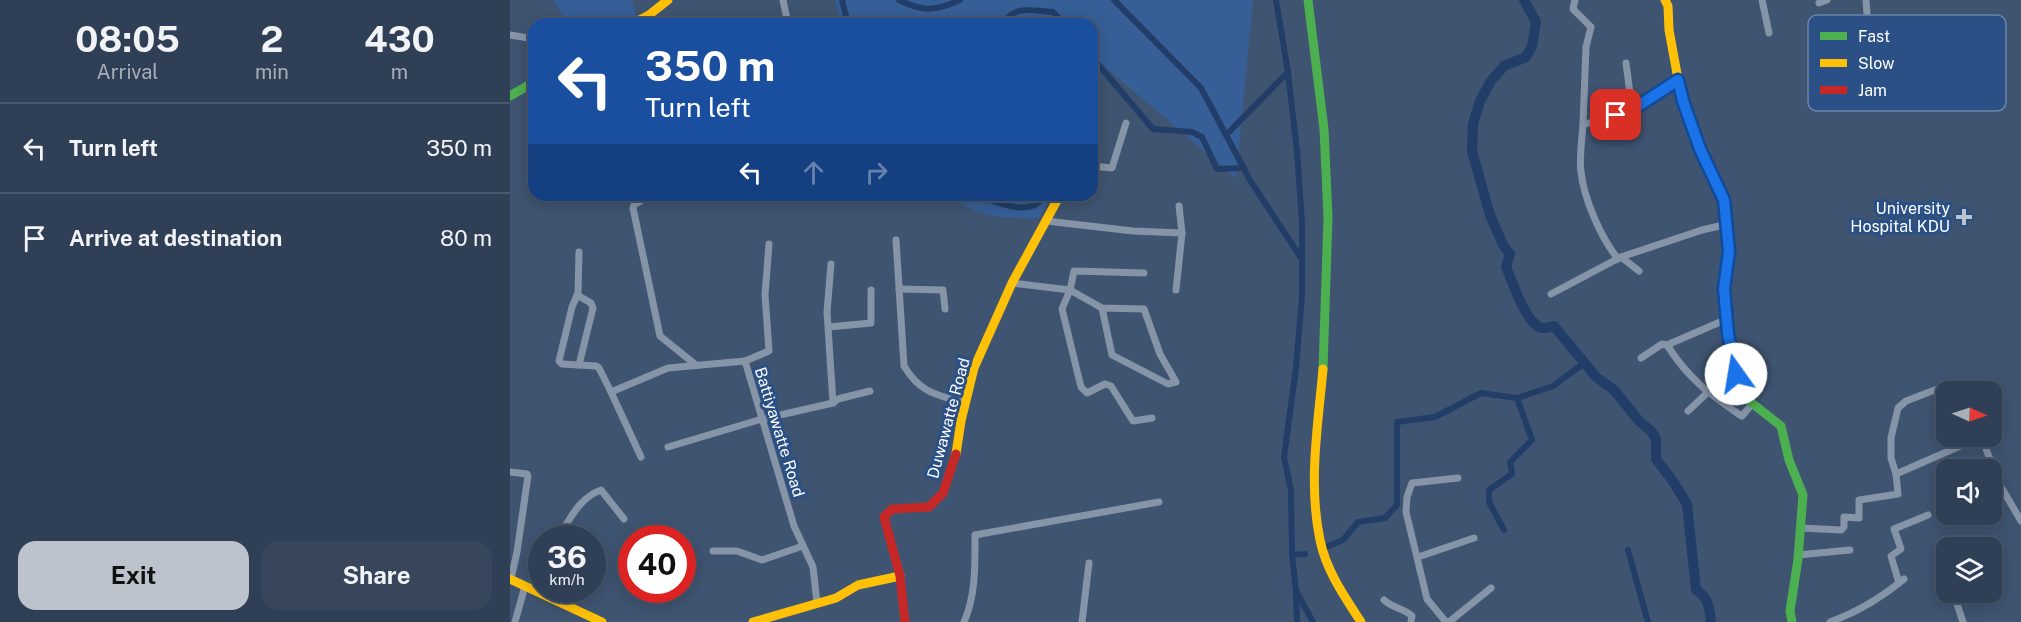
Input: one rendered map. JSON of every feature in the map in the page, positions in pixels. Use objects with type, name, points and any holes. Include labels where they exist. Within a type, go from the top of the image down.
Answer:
[{"type":"street","points":[[643,18],[668,0]]},
{"type":"street","points":[[783,0],[787,18]]},
{"type":"street","points":[[1308,0],[1324,129],[1328,217],[1324,360],[1314,474],[1316,513],[1320,541],[1341,592],[1361,622]]},
{"type":"street","points":[[1575,0],[1573,9],[1591,27],[1586,47],[1580,169],[1583,190],[1596,221],[1620,258],[1639,271]]},
{"type":"street","points":[[1665,0],[1668,6],[1669,30],[1683,101],[1700,149],[1724,200],[1729,251],[1724,289],[1732,360],[1743,389],[1752,404],[1778,422],[1783,431],[1789,460],[1803,495],[1790,611],[1792,622]]},
{"type":"street","points":[[1762,0],[1769,33]]},
{"type":"street","points":[[1819,3],[1827,0]]},
{"type":"street","points":[[1866,0],[1867,14]]},
{"type":"street","points":[[510,35],[528,38]]},
{"type":"street","points":[[1626,63],[1632,110]]},
{"type":"street","points":[[1583,125],[1632,110],[1678,80]]},
{"type":"street","points":[[510,96],[528,86]]},
{"type":"street","points":[[1098,167],[1112,168],[1126,123]]},
{"type":"street","points":[[640,201],[633,208],[660,336],[696,366]]},
{"type":"street","name":"Duwawatte Road","points":[[905,622],[900,576],[884,517],[892,509],[929,507],[943,493],[956,457],[974,368],[1012,283],[1057,201]]},
{"type":"street","points":[[1176,290],[1182,234],[1179,206]]},
{"type":"street","points":[[1046,221],[1182,234]]},
{"type":"street","points":[[1551,294],[1620,258],[1702,230],[1728,224]]},
{"type":"street","points":[[896,240],[904,366],[912,380],[929,392],[965,404]]},
{"type":"street","name":"Battiyawatte Road","points":[[769,244],[765,295],[770,351],[745,361],[794,526],[813,567],[817,603]]},
{"type":"street","points":[[579,252],[577,295],[559,361],[562,364],[599,368],[641,457]]},
{"type":"street","points":[[831,264],[827,312],[833,404]]},
{"type":"street","points":[[1144,273],[1074,271],[1070,290],[1062,309],[1081,387],[1087,393],[1105,384],[1111,386],[1133,421],[1152,418]]},
{"type":"street","points":[[1012,283],[1070,290],[1102,308],[1144,309],[1161,354],[1176,382],[1168,384],[1112,356],[1102,308]]},
{"type":"street","points":[[899,289],[943,290],[945,309]]},
{"type":"street","points":[[829,327],[871,323],[871,290]]},
{"type":"street","points":[[577,295],[591,303],[593,308],[579,365]]},
{"type":"street","points":[[1641,358],[1662,344],[1667,345],[1726,319]]},
{"type":"street","points":[[1667,345],[1692,378],[1707,393],[1742,416],[1752,404]]},
{"type":"street","points":[[611,392],[656,371],[668,368],[745,361]]},
{"type":"street","points":[[1801,528],[1841,530],[1844,527],[1844,517],[1859,518],[1859,500],[1898,494],[1896,474],[1891,458],[1898,408],[1906,401],[1936,390]]},
{"type":"street","points":[[668,447],[762,419],[833,404],[838,399],[870,391]]},
{"type":"street","points":[[1688,411],[1707,393]]},
{"type":"street","points":[[1896,474],[1958,447]]},
{"type":"street","points":[[510,472],[528,476],[511,579],[528,587]]},
{"type":"street","points":[[1458,478],[1412,483],[1407,496],[1406,512],[1427,599],[1447,622],[1491,588]]},
{"type":"street","points":[[2002,488],[2021,521]]},
{"type":"street","points":[[566,525],[580,503],[601,490],[624,519]]},
{"type":"street","points":[[964,622],[971,606],[975,568],[975,535],[1159,502]]},
{"type":"street","points":[[1830,622],[1859,610],[1902,581],[1891,556],[1902,549],[1894,529],[1928,515]]},
{"type":"street","points":[[1418,557],[1474,538]]},
{"type":"street","points":[[713,551],[737,551],[762,560],[803,546]]},
{"type":"street","points":[[1798,555],[1850,550]]},
{"type":"street","points":[[1082,622],[1089,564]]},
{"type":"street","points":[[753,622],[836,598],[846,590],[865,582],[900,576]]},
{"type":"street","points":[[515,622],[525,586]]},
{"type":"street","points":[[1384,600],[1389,605],[1409,613],[1412,616],[1411,622]]},
{"type":"street","points":[[569,603],[602,622]]},
{"type":"street","points":[[1957,603],[1963,622]]},
{"type":"shaded area","points":[[554,0],[632,0],[636,18],[564,18]]},
{"type":"shaded area","points":[[835,0],[1253,0],[1236,178],[1098,61],[1098,18],[840,18]]},
{"type":"shaded area","points":[[958,201],[1049,201],[1039,218],[992,216]]},
{"type":"waterway","points":[[842,0],[846,18]]},
{"type":"waterway","points":[[899,0],[915,7],[929,9],[960,0]]},
{"type":"waterway","points":[[1114,0],[1201,88],[1250,180],[1301,258]]},
{"type":"waterway","points":[[1276,0],[1288,72],[1302,223],[1302,296],[1296,368],[1284,457],[1291,490],[1292,555],[1296,591],[1313,622]]},
{"type":"waterway","points":[[1524,0],[1536,22],[1532,46],[1526,57],[1504,66],[1491,81],[1480,101],[1473,124],[1472,151],[1490,215],[1503,245],[1510,254],[1506,267],[1530,319],[1539,327],[1554,326],[1596,377],[1614,390],[1656,439],[1656,459],[1687,504],[1696,590],[1706,600],[1711,622]]},
{"type":"waterway","points":[[1007,18],[1018,11],[1025,10],[1053,12],[1059,18]]},
{"type":"waterway","points":[[1098,64],[1153,129],[1192,132],[1202,137],[1217,169],[1244,168]]},
{"type":"waterway","points":[[1226,135],[1288,72]]},
{"type":"waterway","points":[[994,201],[1013,207],[1031,206],[1040,201]]},
{"type":"waterway","points":[[1326,547],[1343,540],[1358,522],[1385,518],[1397,505],[1397,422],[1435,417],[1481,393],[1517,398],[1553,386],[1584,363]]},
{"type":"waterway","points":[[1504,530],[1489,502],[1489,490],[1512,474],[1510,462],[1532,440],[1517,398]]},
{"type":"waterway","points":[[1628,550],[1648,622]]},
{"type":"waterway","points":[[1292,555],[1305,554]]},
{"type":"waterway","points":[[1296,593],[1297,622]]},
{"type":"traffic: fast","points":[[1308,0],[1324,129],[1328,217],[1323,369]]},
{"type":"traffic: fast","points":[[510,96],[528,86]]},
{"type":"traffic: fast","points":[[1746,395],[1748,400],[1781,426],[1789,460],[1803,495],[1798,559],[1790,611],[1792,622]]},
{"type":"traffic: slow","points":[[643,18],[668,0]]},
{"type":"traffic: slow","points":[[1665,0],[1668,6],[1669,30],[1682,101],[1700,149],[1724,200],[1729,251],[1724,289],[1732,360],[1746,395]]},
{"type":"traffic: slow","points":[[956,454],[961,421],[974,368],[1012,283],[1057,201]]},
{"type":"traffic: slow","points":[[1323,369],[1315,454],[1316,519],[1327,562],[1336,582],[1361,622]]},
{"type":"traffic: slow","points":[[753,622],[836,598],[858,585],[900,576]]},
{"type":"traffic: slow","points":[[510,579],[602,622]]},
{"type":"traffic: jam","points":[[905,622],[900,576],[884,517],[892,509],[929,507],[943,493],[956,454]]},
{"type":"place","name":"University Hospital KDU","points":[[1964,217]]},
{"type":"route","points":[[1616,115],[1632,110],[1678,80],[1700,149],[1724,200],[1729,251],[1724,289],[1728,334],[1736,374]]}]
